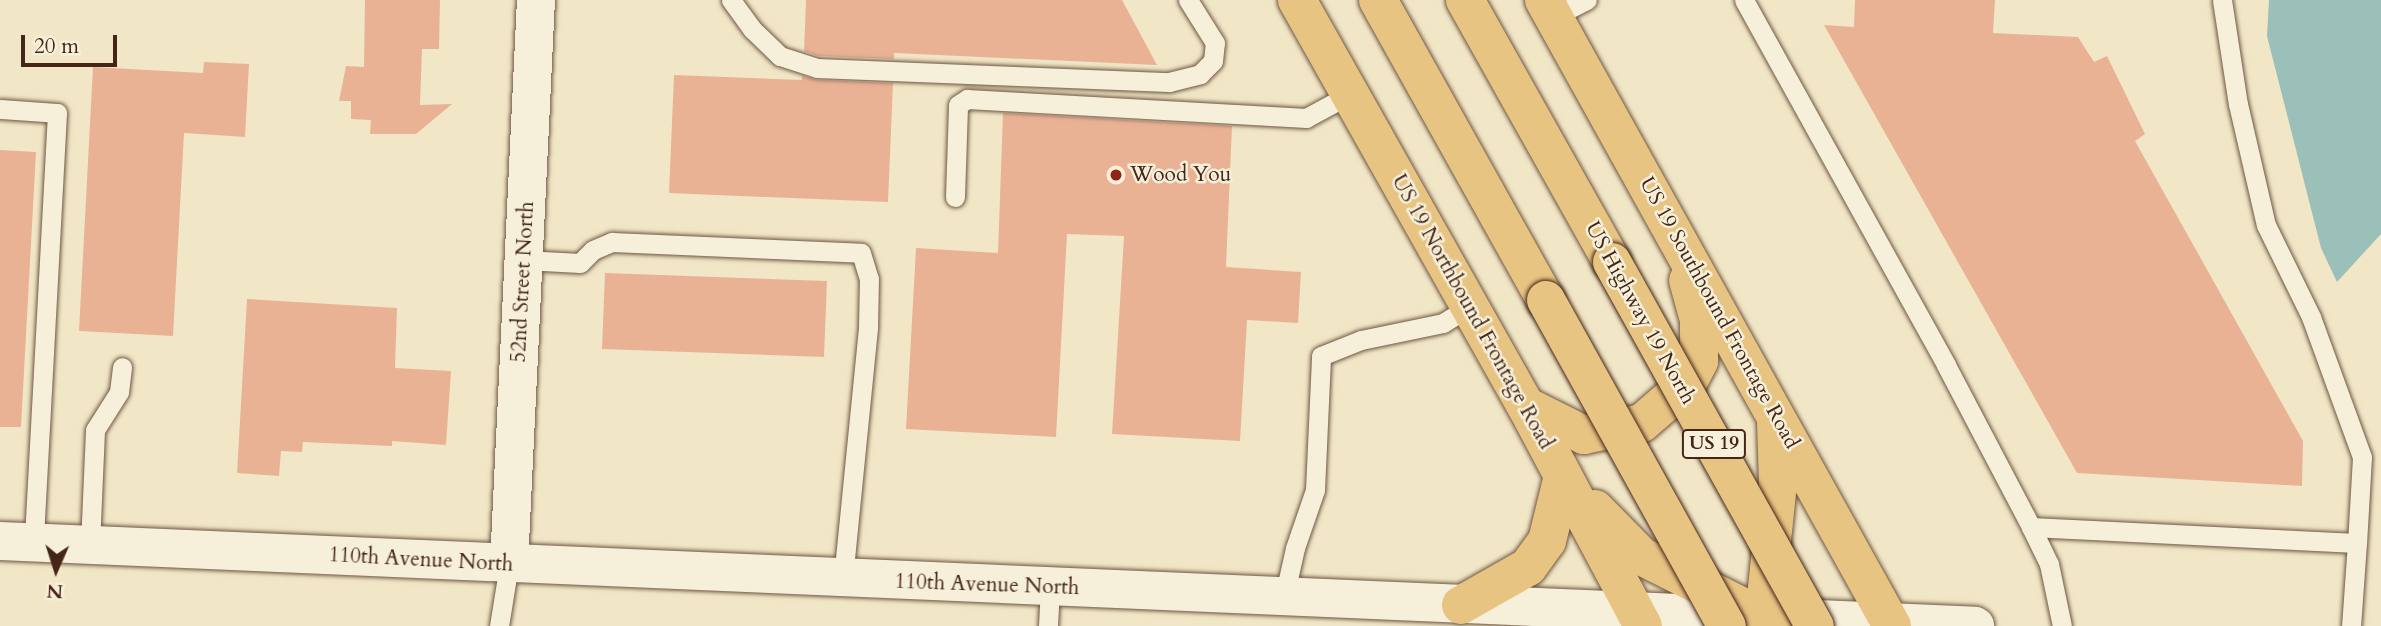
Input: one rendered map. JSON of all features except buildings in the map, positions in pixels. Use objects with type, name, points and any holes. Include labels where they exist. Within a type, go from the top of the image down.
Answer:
[{"type":"main road","name":"US 19 Northbound Frontage Road","points":[[1297,0],[1525,406],[1638,618]]},
{"type":"main road","points":[[1378,0],[1727,626]]},
{"type":"main road","name":"US Highway 19 North","points":[[1465,0],[1815,626]]},
{"type":"main road","name":"US 19 Southbound Frontage Road","points":[[1549,9],[1891,623]]},
{"type":"main road","points":[[1525,406],[1584,435],[1642,422],[1687,384],[1699,361],[1699,320],[1677,237]]},
{"type":"main road","points":[[1563,476],[1640,556],[1769,622],[1778,484],[1776,414]]},
{"type":"main road","points":[[1461,605],[1528,567],[1547,541],[1563,476]]},
{"type":"street","name":"52nd Street North","points":[[509,564],[536,0]]},
{"type":"street","name":"110th Avenue North","points":[[17,542],[1461,605],[1638,618],[1975,626]]},
{"type":"lane","points":[[731,0],[752,29],[780,56],[817,68],[1169,82],[1200,74],[1213,61],[1215,43],[1188,0]]},
{"type":"lane","points":[[1549,9],[1587,0]]},
{"type":"lane","points":[[1744,0],[1946,365],[2031,527],[2049,564],[2062,626]]},
{"type":"lane","points":[[2221,0],[2238,104],[2266,225],[2311,317],[2362,457],[2351,626]]},
{"type":"lane","points":[[955,197],[958,105],[967,99],[1306,118],[1350,94]]},
{"type":"lane","points":[[0,110],[57,113],[17,542]]},
{"type":"lane","points":[[524,260],[580,263],[593,250],[612,242],[861,253],[869,279],[867,328],[843,578]]},
{"type":"lane","points":[[1284,597],[1295,548],[1315,490],[1321,356],[1361,340],[1443,323],[1469,307]]},
{"type":"lane","points":[[90,545],[95,430],[119,392],[122,367]]},
{"type":"lane","points":[[2031,527],[2357,543]]},
{"type":"lane","points":[[499,626],[509,564]]},
{"type":"lane","points":[[1048,626],[1050,587]]},
{"type":"water","points":[[2269,0],[2381,0],[2381,234],[2337,282],[2321,248],[2267,36]]},
{"type":"place","name":"Wood You","points":[[1116,175]]}]
